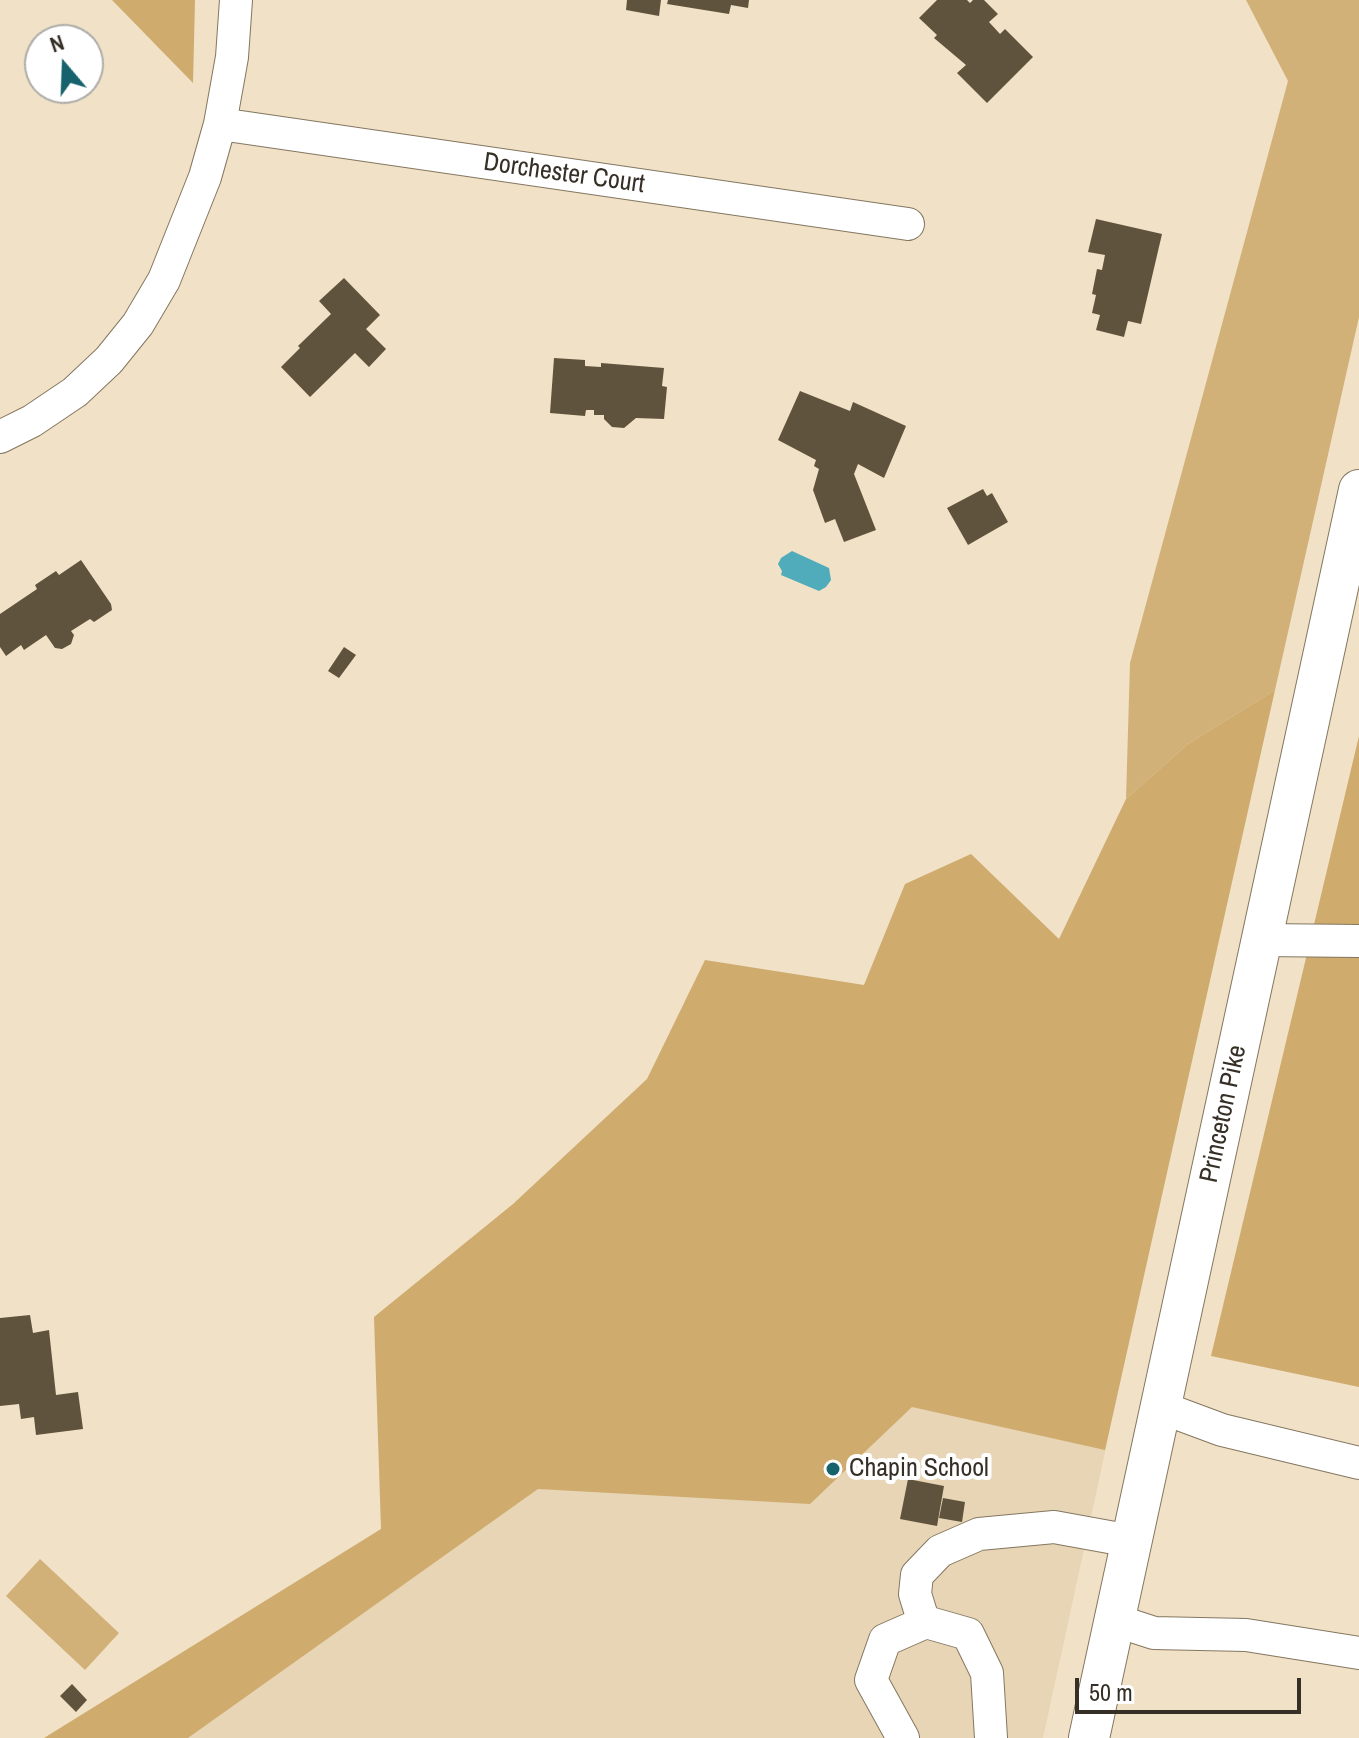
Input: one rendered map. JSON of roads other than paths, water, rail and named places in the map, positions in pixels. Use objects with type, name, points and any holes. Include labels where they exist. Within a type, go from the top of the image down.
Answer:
[{"type":"main road","name":"Princeton Pike","points":[[1089,1738],[1359,490]]},
{"type":"street","points":[[0,437],[32,421],[75,392],[109,360],[138,324],[164,280],[205,177],[220,124],[232,57],[236,0]]},
{"type":"street","name":"Dorchester Court","points":[[220,124],[908,224]]},
{"type":"street","points":[[1261,940],[1359,941]]},
{"type":"street","points":[[1160,1407],[1222,1430],[1359,1463]]},
{"type":"street","points":[[924,1623],[915,1594],[917,1575],[940,1551],[979,1534],[1054,1527],[1131,1541]]},
{"type":"street","points":[[1114,1620],[1154,1633],[1246,1635],[1359,1653]]},
{"type":"street","points":[[903,1738],[871,1680],[885,1640],[924,1623],[968,1634],[987,1673],[991,1738]]},
{"type":"water","points":[[792,551],[829,568],[831,580],[826,587],[819,591],[781,575],[778,564]]},
{"type":"place","name":"Chapin School","points":[[833,1469]]}]
